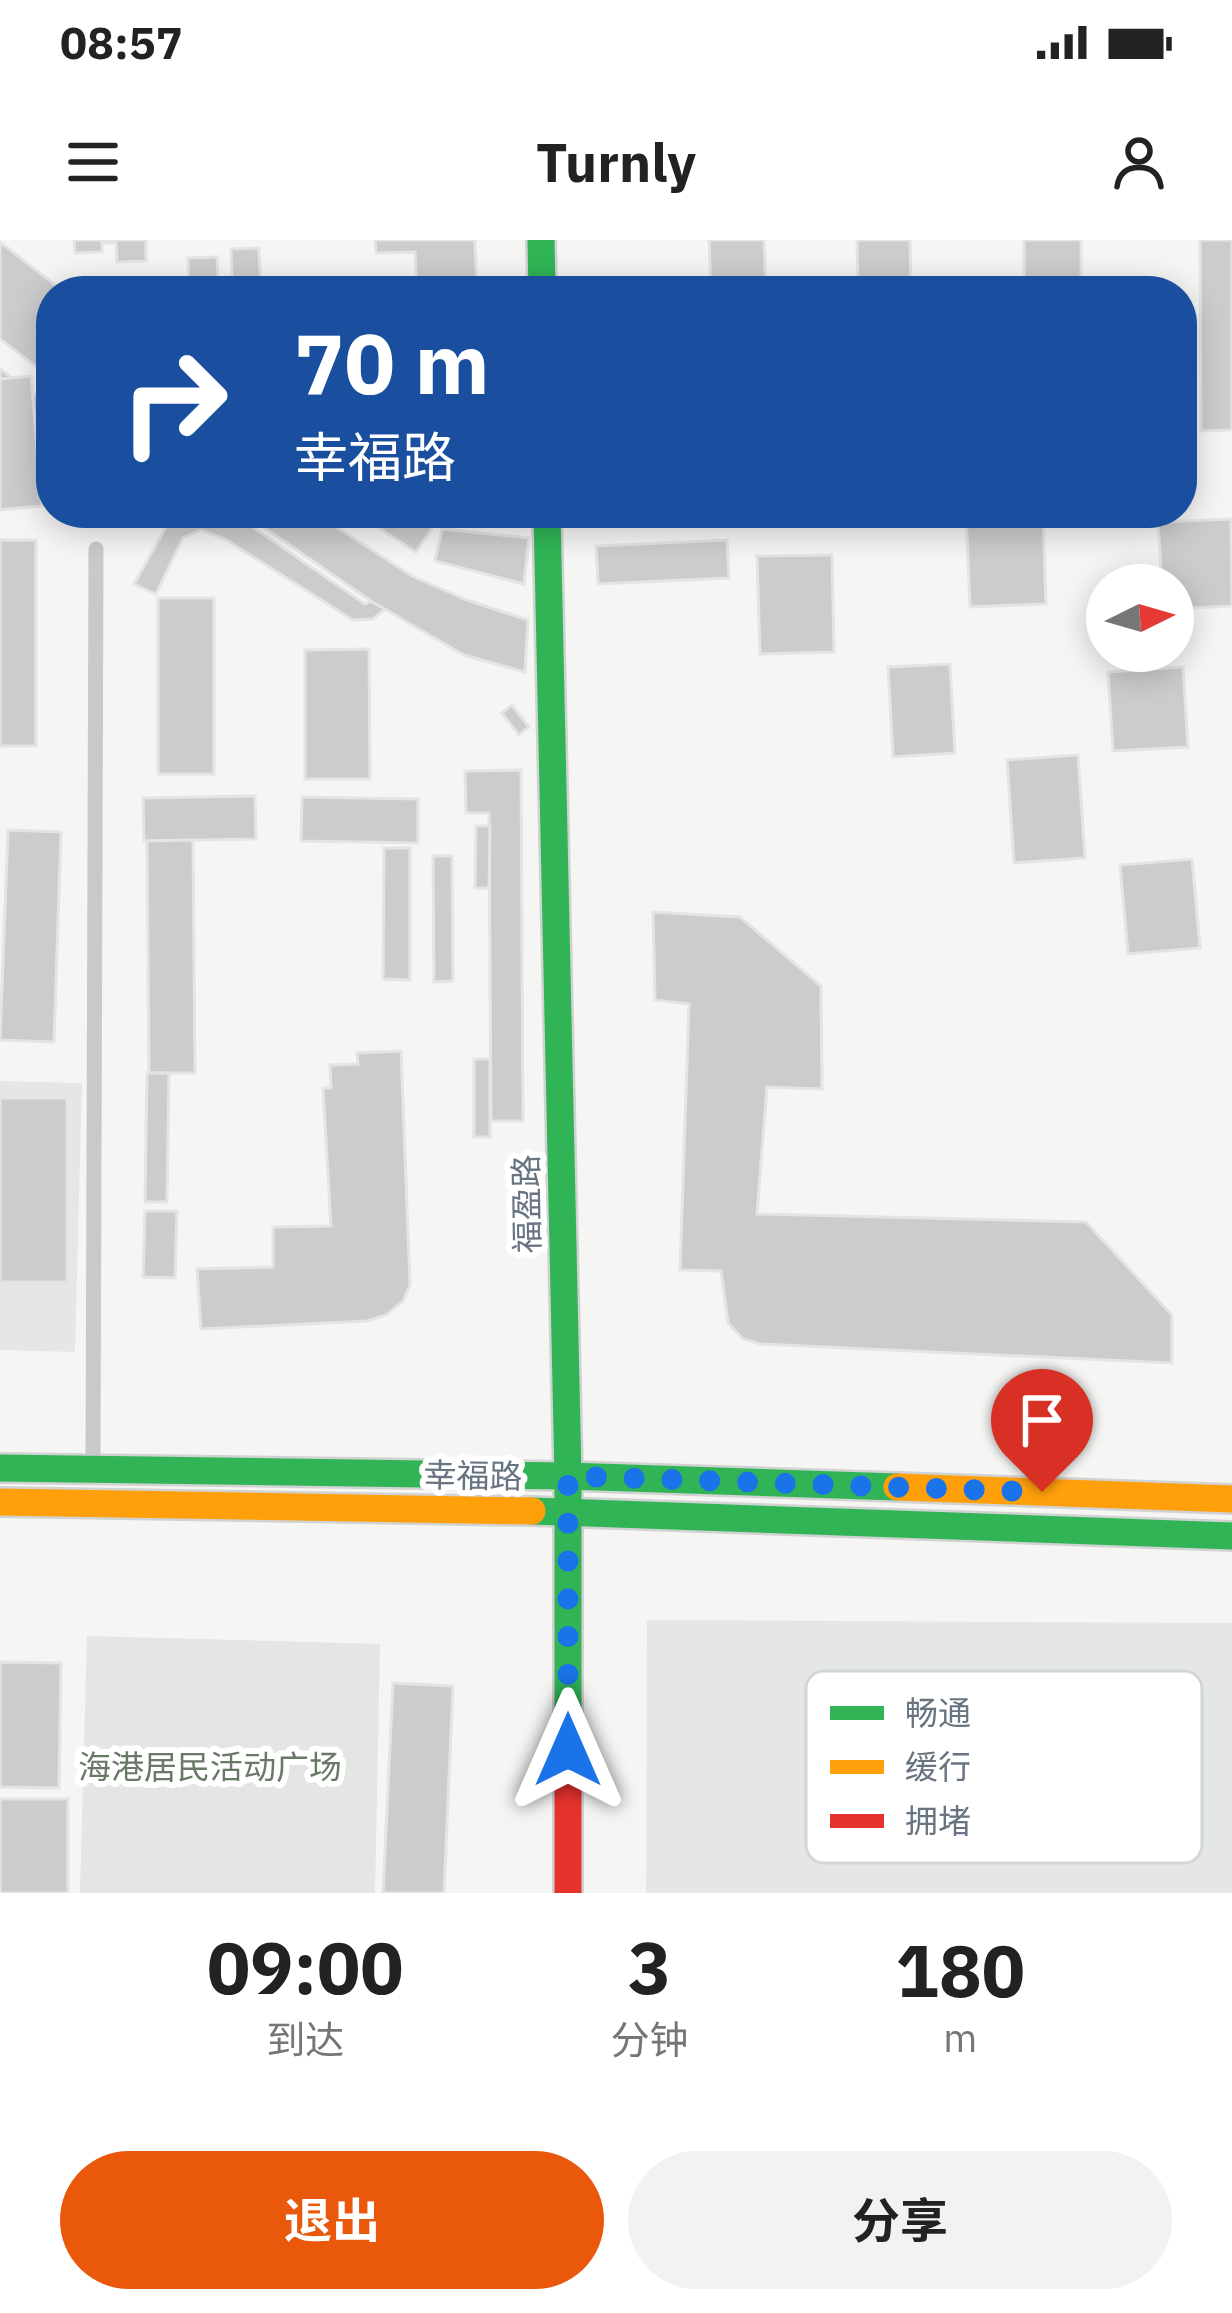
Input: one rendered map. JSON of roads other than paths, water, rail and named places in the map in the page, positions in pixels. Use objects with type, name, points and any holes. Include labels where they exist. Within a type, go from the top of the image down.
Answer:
[{"type":"main road","points":[[541,240],[542,276]]},
{"type":"main road","name":"福盈路","points":[[547,528],[568,1476],[568,1893]]},
{"type":"main road","name":"幸福路","points":[[0,1468],[568,1476],[1232,1499]]},
{"type":"main road","name":"幸福路","points":[[0,1502],[568,1512],[1232,1535]]},
{"type":"lane","points":[[93,1469],[96,549]]},
{"type":"park label","name":"海港居民活动广场","points":[[210,1766]]}]
